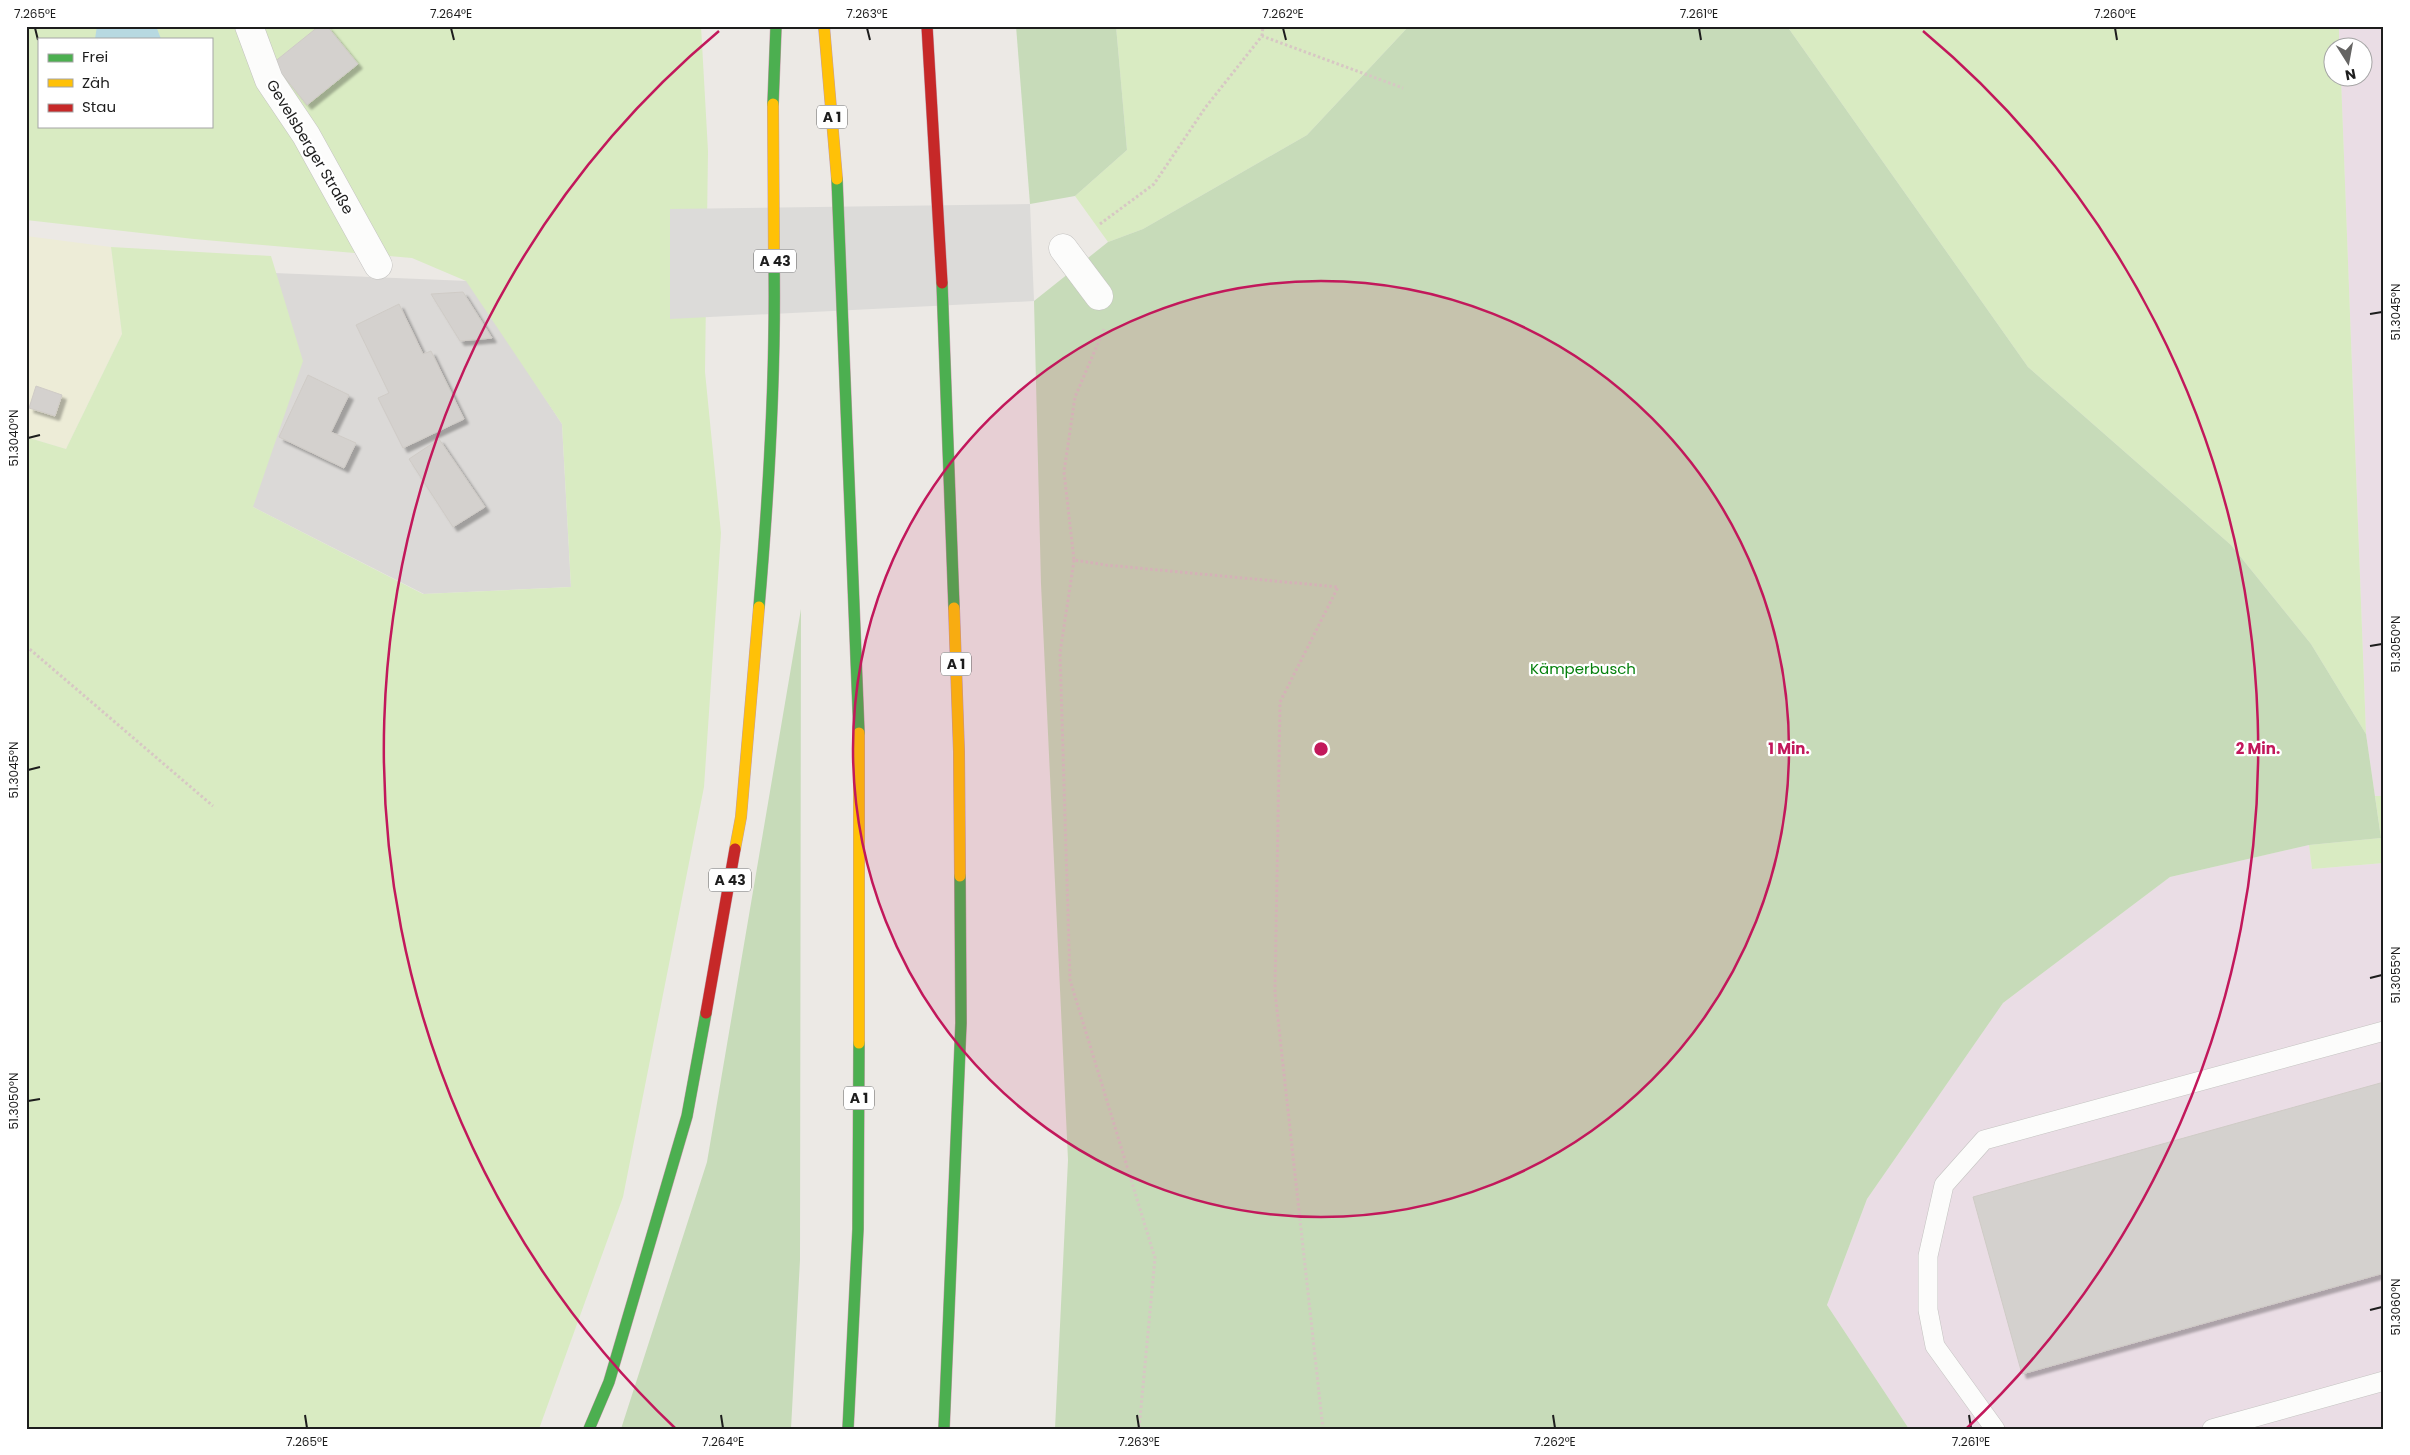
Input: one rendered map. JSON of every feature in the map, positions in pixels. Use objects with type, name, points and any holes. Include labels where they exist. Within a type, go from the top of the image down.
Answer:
[{"type":"highway","name":"A 43","points":[[589,1429],[609,1382],[687,1116],[741,816],[769,489],[775,314],[773,118],[776,26]]},
{"type":"highway","name":"A 1","points":[[824,26],[839,207],[860,766],[858,1229],[848,1429]]},
{"type":"highway","name":"A 1","points":[[927,26],[943,306],[959,752],[961,1013],[944,1429]]},
{"type":"street","name":"Gevelsberger Straße","points":[[248,26],[269,80],[306,135],[378,266]]},
{"type":"street","points":[[1063,248],[1099,296]]},
{"type":"lane","points":[[1996,1429],[1935,1346],[1928,1310],[1928,1256],[1944,1185],[1984,1140],[2384,1031]]},
{"type":"lane","points":[[2212,1429],[2384,1381]]},
{"type":"path","points":[[1100,224],[1154,184],[1205,108],[1262,36],[1263,26]]},
{"type":"path","points":[[1262,36],[1403,88]]},
{"type":"path","points":[[1099,296],[1105,328],[1075,397],[1064,472],[1074,560],[1060,653],[1070,980],[1155,1258],[1139,1429]]},
{"type":"path","points":[[1074,560],[1116,566],[1338,586],[1280,702],[1275,982],[1323,1429]]},
{"type":"path","points":[[26,646],[213,806]]},
{"type":"shaded area","points":[[2339,26],[2384,26],[2384,796],[2375,796],[2366,734],[2341,88],[2372,88],[2372,38],[2339,38]]},
{"type":"shaded area","points":[[274,273],[468,281],[562,424],[571,587],[424,594],[253,507],[250,474]]},
{"type":"shaded area","points":[[2309,845],[2312,869],[2384,863],[2384,1429],[1909,1429],[1827,1305],[1867,1199],[2003,1003],[2170,877]]},
{"type":"green space","points":[[26,26],[701,26],[708,151],[705,372],[721,533],[704,787],[623,1197],[539,1429],[26,1429],[26,437],[66,449],[122,334],[111,247],[271,256],[303,361],[253,507],[423,594],[571,587],[562,424],[466,281],[412,258],[194,239],[26,220]]},
{"type":"green space","points":[[1016,26],[1116,26],[1127,150],[1075,196],[1030,204]]},
{"type":"green space","points":[[1116,26],[1409,26],[1307,135],[1143,229],[1108,242],[1075,196],[1127,150]]},
{"type":"green space","name":"Kämperbusch","points":[[1409,26],[1787,26],[2028,367],[2231,545],[2311,644],[2366,734],[2381,838],[2309,845],[2170,877],[2003,1003],[1867,1199],[1827,1305],[1909,1429],[1055,1429],[1068,1160],[1041,584],[1034,301],[1108,242],[1143,229],[1307,135]]},
{"type":"green space","points":[[1787,26],[2339,26],[2339,38],[2322,38],[2322,88],[2341,88],[2366,734],[2311,644],[2231,545],[2028,367]]},
{"type":"green space","points":[[26,236],[111,247],[122,334],[66,449],[26,437]]},
{"type":"green space","points":[[801,609],[800,1260],[791,1429],[621,1429],[707,1162]]},
{"type":"green space","points":[[2375,796],[2384,796],[2384,863],[2312,869],[2309,845],[2381,838]]},
{"type":"water","points":[[97,26],[156,26],[161,38],[95,38]]},
{"type":"pier","points":[[1030,204],[1034,301],[670,319],[670,209]]},
{"type":"building","points":[[319,26],[327,26],[358,64],[307,105],[273,63]]},
{"type":"building","points":[[463,292],[492,338],[460,341],[431,294]]},
{"type":"building","points":[[399,304],[423,354],[431,351],[464,419],[403,448],[378,398],[389,393],[356,325]]},
{"type":"building","points":[[308,375],[349,395],[331,432],[356,443],[344,468],[279,437]]},
{"type":"building","points":[[36,386],[62,395],[55,416],[29,408]]},
{"type":"building","points":[[439,439],[485,507],[453,527],[409,459]]},
{"type":"building","points":[[2384,1082],[2384,1273],[2022,1374],[1973,1197]]},
{"type":"traffic: fast","points":[[773,104],[776,26]]},
{"type":"traffic: fast","points":[[837,179],[859,733]]},
{"type":"traffic: fast","points":[[759,607],[771,433],[774,259]]},
{"type":"traffic: fast","points":[[942,283],[954,608]]},
{"type":"traffic: fast","points":[[944,1429],[961,1023],[960,876]]},
{"type":"traffic: fast","points":[[589,1429],[609,1382],[687,1116],[706,1013]]},
{"type":"traffic: fast","points":[[848,1429],[858,1229],[859,1043]]},
{"type":"traffic: slow","points":[[824,26],[837,179]]},
{"type":"traffic: slow","points":[[773,104],[774,259]]},
{"type":"traffic: slow","points":[[735,849],[741,817],[759,607]]},
{"type":"traffic: slow","points":[[954,608],[959,752],[960,876]]},
{"type":"traffic: slow","points":[[859,733],[859,1043]]},
{"type":"traffic: jam","points":[[927,26],[942,283]]},
{"type":"traffic: jam","points":[[706,1013],[735,849]]}]
